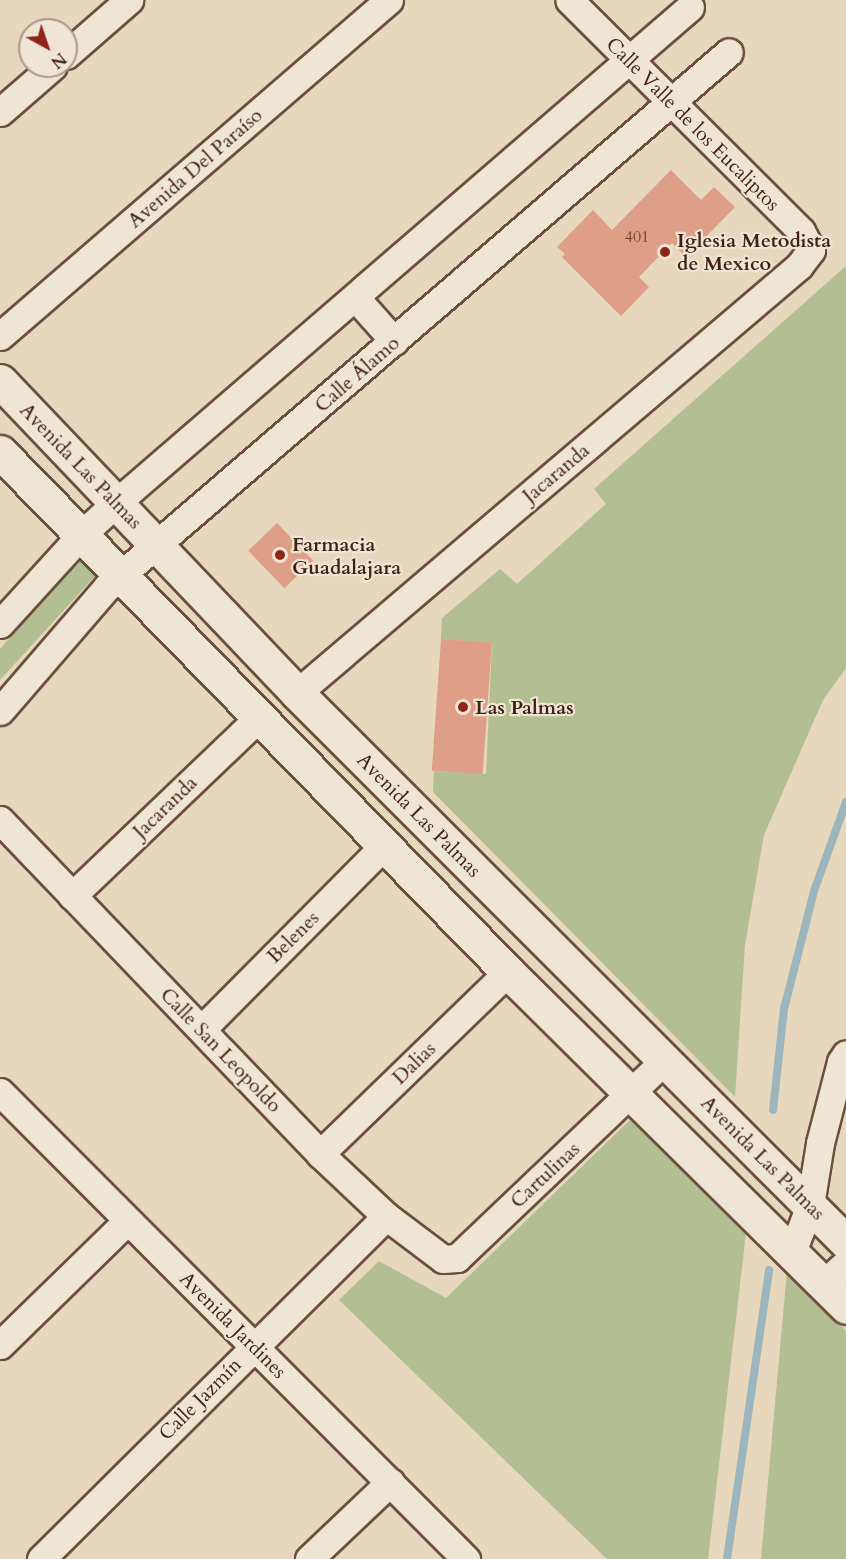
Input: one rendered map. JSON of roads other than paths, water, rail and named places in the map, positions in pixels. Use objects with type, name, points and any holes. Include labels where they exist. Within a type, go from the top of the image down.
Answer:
[{"type":"street","points":[[78,45],[129,0]]},
{"type":"street","name":"Avenida Del Paraíso","points":[[0,336],[389,0]]},
{"type":"street","name":"Calle Valle de los Eucaliptos","points":[[569,0],[801,231],[809,241],[811,250]]},
{"type":"street","points":[[0,624],[82,534],[117,502],[690,7]]},
{"type":"street","name":"Calle Álamo","points":[[0,711],[107,587],[158,546],[729,52]]},
{"type":"street","points":[[0,112],[39,78]]},
{"type":"street","name":"Jacaranda","points":[[297,693],[799,266],[811,250]]},
{"type":"street","points":[[355,297],[394,341]]},
{"type":"street","name":"Avenida Las Palmas","points":[[0,381],[297,693],[666,1059],[846,1242]]},
{"type":"street","points":[[0,452],[508,972],[792,1252],[835,1273],[846,1307]]},
{"type":"street","name":"Jacaranda","points":[[72,896],[258,718]]},
{"type":"street","name":"Calle San Leopoldo","points":[[0,820],[320,1154],[386,1216],[443,1259],[457,1258]]},
{"type":"street","name":"Belenes","points":[[202,1029],[384,846]]},
{"type":"street","name":"Dalias","points":[[320,1154],[508,972]]},
{"type":"street","points":[[792,1252],[810,1205],[820,1143],[841,1062],[846,1054]]},
{"type":"street","name":"Cartulinas","points":[[457,1258],[666,1059]]},
{"type":"street","name":"Avenida Jardines","points":[[0,1092],[466,1559]]},
{"type":"street","name":"Calle Jazmín","points":[[41,1559],[386,1216]]},
{"type":"street","points":[[0,1345],[127,1221]]},
{"type":"street","points":[[309,1559],[390,1482]]},
{"type":"waterway","points":[[773,1110],[784,1009],[814,891],[846,802]]},
{"type":"waterway","points":[[727,1559],[769,1270]]},
{"type":"place","name":"Iglesia Metodista de Mexico","points":[[665,252]]},
{"type":"place","name":"Farmacia Guadalajara","points":[[280,555]]},
{"type":"place","name":"Las Palmas","points":[[463,707]]}]
